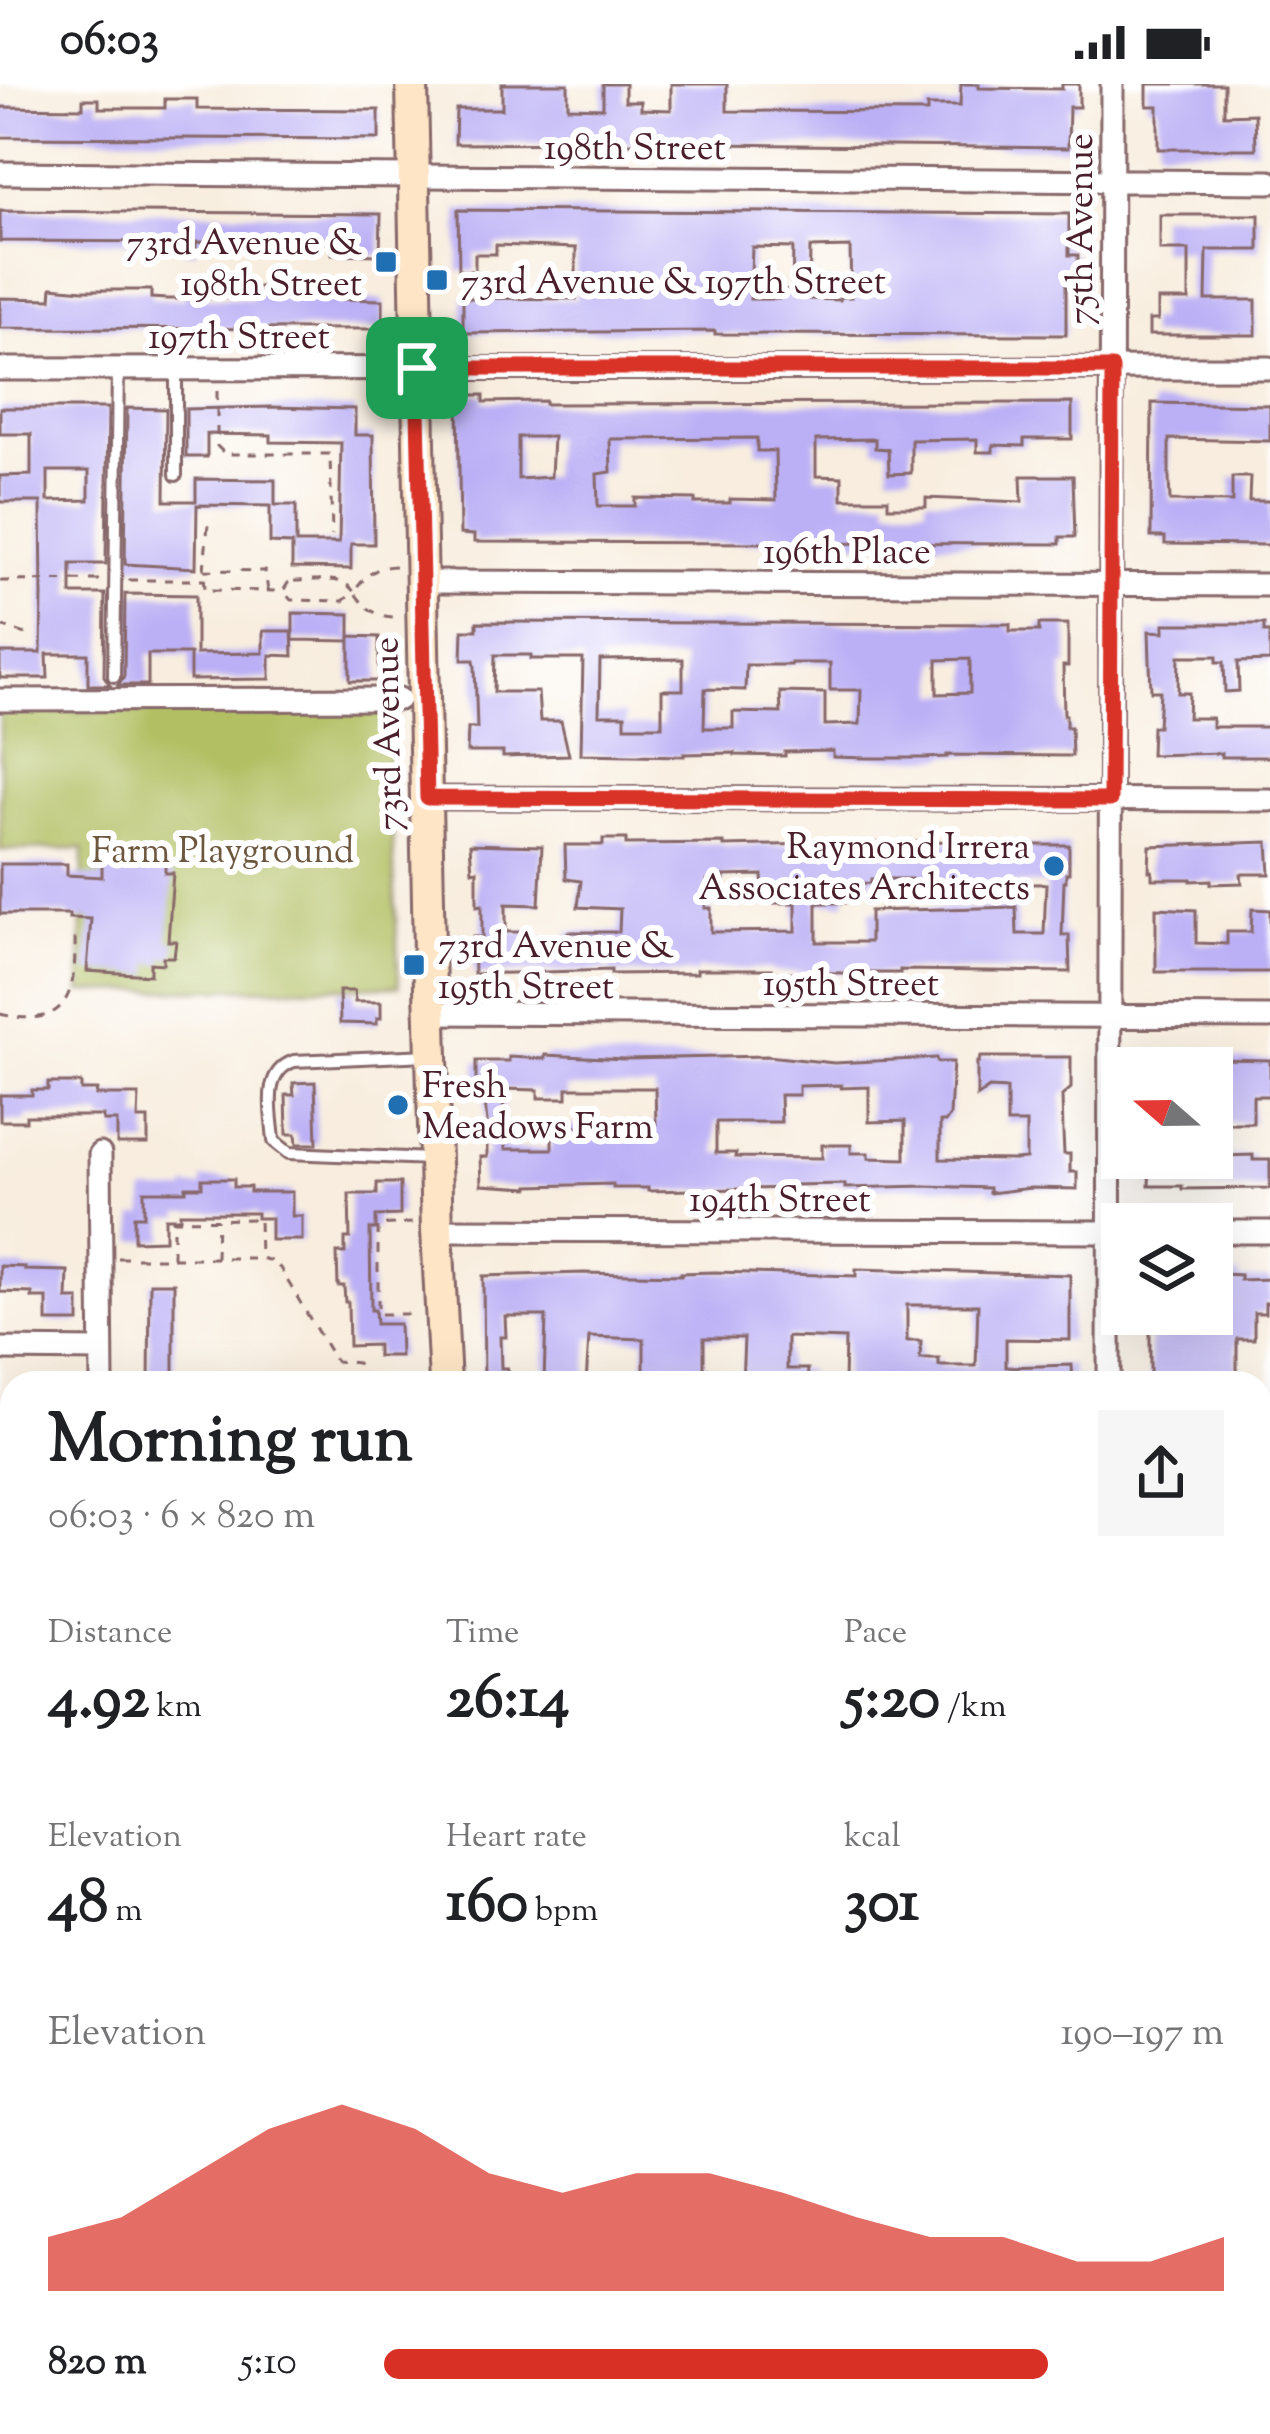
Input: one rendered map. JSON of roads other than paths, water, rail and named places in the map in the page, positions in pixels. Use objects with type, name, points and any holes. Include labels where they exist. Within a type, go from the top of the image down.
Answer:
[{"type":"street","name":"73rd Avenue","points":[[412,84],[436,1159],[425,1226],[431,1371]]},
{"type":"street","name":"75th Avenue","points":[[1112,84],[1110,1016],[1115,1203]]},
{"type":"street","name":"198th Street","points":[[0,173],[1270,182]]},
{"type":"street","name":"197th Street","points":[[0,369],[1270,368]]},
{"type":"street","name":"196th Place","points":[[423,582],[1270,585]]},
{"type":"street","points":[[0,700],[399,698]]},
{"type":"street","points":[[427,798],[1270,800]]},
{"type":"street","name":"195th Street","points":[[432,1013],[1270,1017]]},
{"type":"street","points":[[100,1154],[101,1371]]},
{"type":"street","name":"194th Street","points":[[425,1226],[1101,1232]]},
{"type":"street","points":[[1233,1232],[1270,1232]]},
{"type":"street","name":"75th Avenue","points":[[1109,1371],[1111,1335]]},
{"type":"street","points":[[0,1349],[101,1350]]},
{"type":"lane","points":[[114,676],[118,368]]},
{"type":"lane","points":[[176,368],[176,475]]},
{"type":"lane","points":[[433,1054],[294,1061],[282,1065],[271,1085],[274,1141],[289,1153],[436,1159]]},
{"type":"place","name":"73rd Avenue & 198th Street","points":[[386,262]]},
{"type":"place","name":"73rd Avenue & 197th Street","points":[[437,280]]},
{"type":"place","name":"Raymond Irrera Associates Architects","points":[[1054,866]]},
{"type":"place","name":"73rd Avenue & 195th Street","points":[[414,965]]},
{"type":"place","name":"Fresh Meadows Farm","points":[[398,1105]]},
{"type":"park label","name":"Farm Playground","points":[[223,849]]}]
